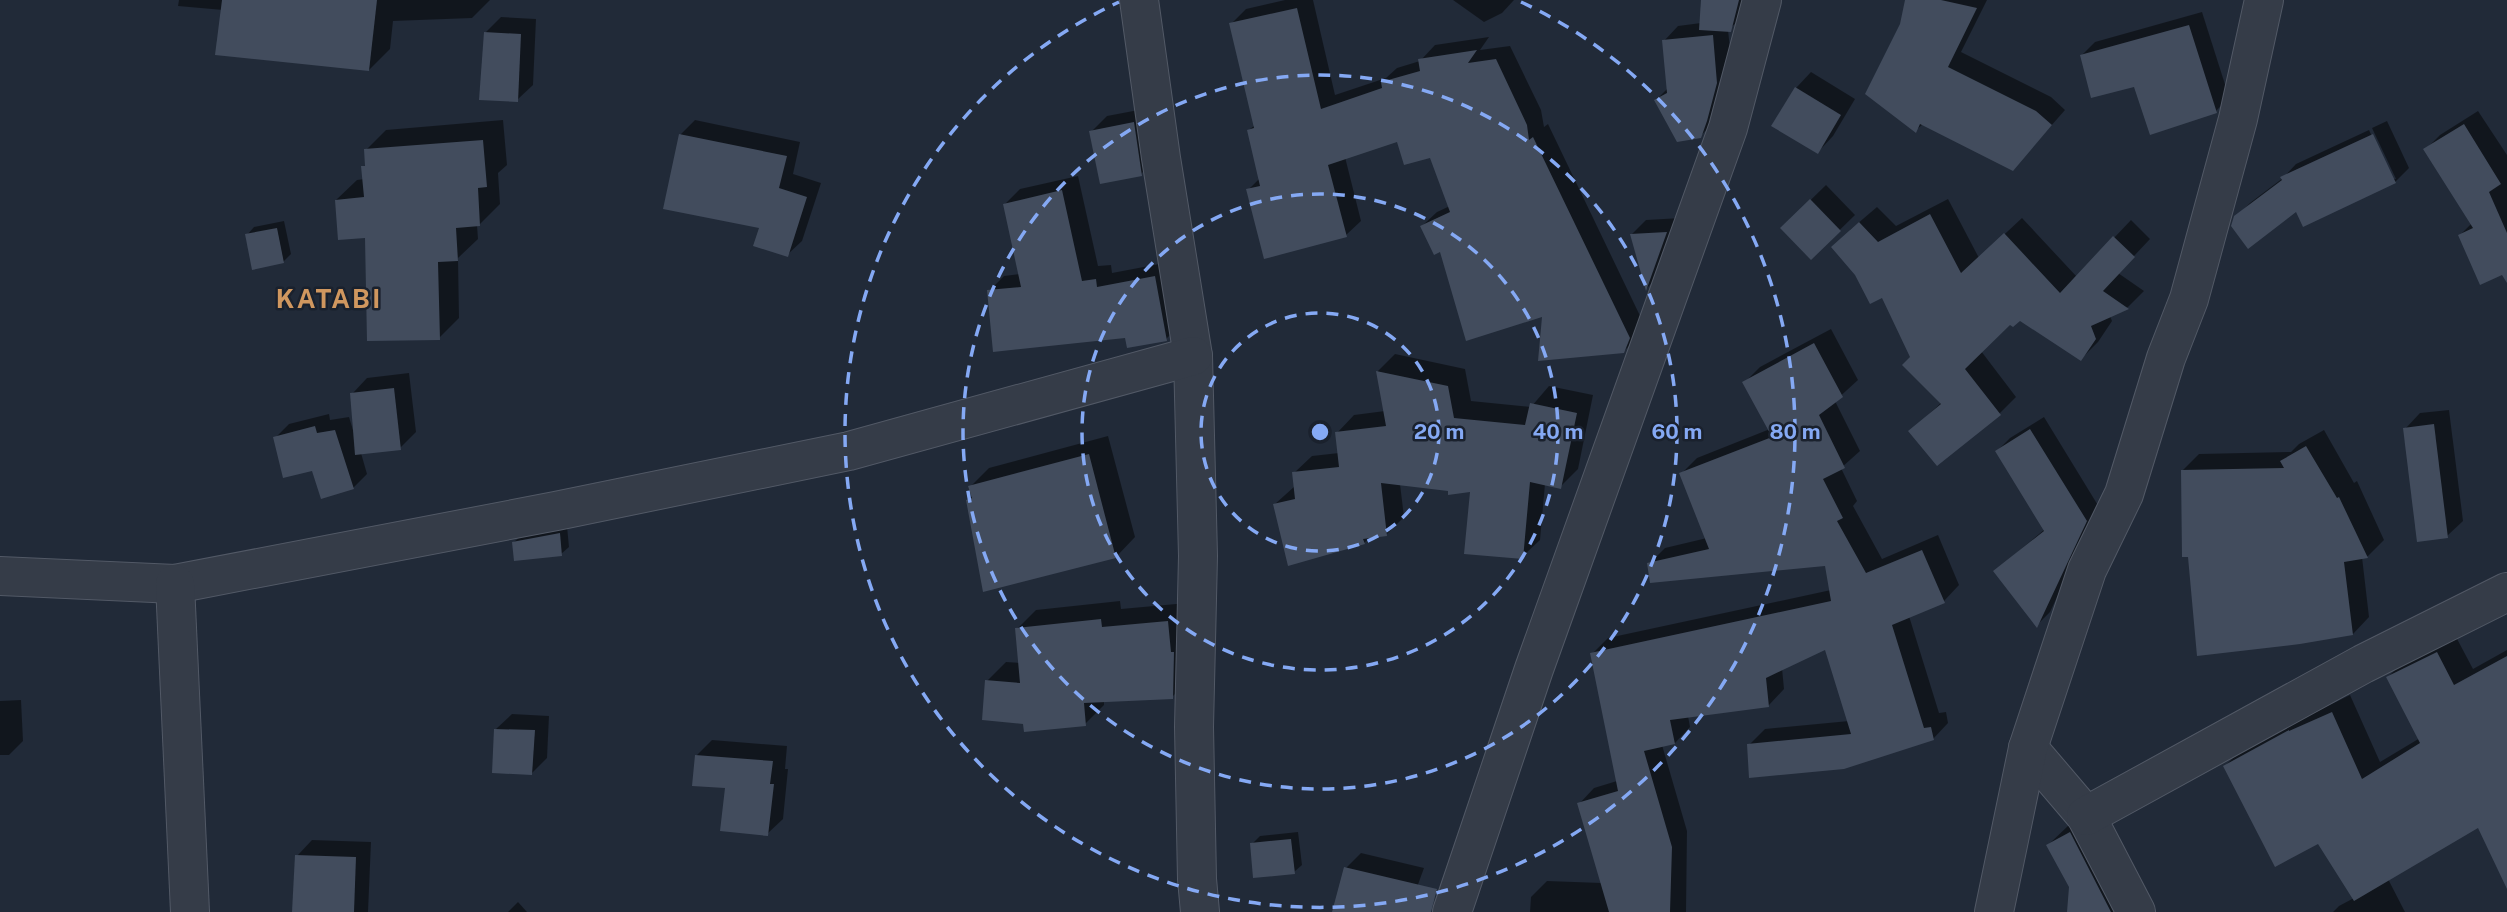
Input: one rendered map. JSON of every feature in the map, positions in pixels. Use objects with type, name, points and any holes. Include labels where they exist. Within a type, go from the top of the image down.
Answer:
[{"type":"street","points":[[1139,0],[1193,356],[1198,556],[1194,727],[1199,912]]},
{"type":"street","points":[[1452,912],[1534,669],[1728,128],[1762,0]]},
{"type":"street","points":[[1994,912],[2028,748],[2087,570],[2124,494],[2166,358],[2189,299],[2238,119],[2264,0]]},
{"type":"street","points":[[0,576],[175,584],[556,511],[849,451],[1193,356]]},
{"type":"street","points":[[175,584],[190,912]]},
{"type":"street","points":[[2086,816],[2363,664],[2507,593]]},
{"type":"street","points":[[2028,748],[2086,816],[2136,912]]},
{"type":"building","points":[[222,0],[377,0],[369,71],[215,55]]},
{"type":"building","points":[[1701,0],[1739,0],[1731,32],[1699,30]]},
{"type":"building","points":[[1905,0],[1941,0],[1977,8],[1948,67],[2036,111],[2052,125],[2013,171],[1920,124],[1916,133],[1865,94],[1900,24]]},
{"type":"building","points":[[1297,8],[1321,109],[1382,88],[1381,82],[1420,71],[1418,59],[1477,50],[1468,63],[1496,59],[1527,125],[1529,140],[1533,137],[1630,338],[1624,353],[1538,361],[1542,317],[1466,341],[1440,252],[1434,255],[1420,226],[1450,212],[1430,158],[1404,165],[1397,142],[1328,165],[1347,237],[1264,259],[1246,189],[1260,186],[1247,130],[1254,128],[1229,23]]},
{"type":"building","points":[[2189,25],[2217,113],[2150,135],[2134,87],[2091,98],[2080,55]]},
{"type":"building","points":[[484,32],[521,34],[518,102],[479,100]]},
{"type":"building","points":[[1713,35],[1717,83],[1707,121],[1701,138],[1677,142],[1654,100],[1667,93],[1662,40]]},
{"type":"building","points":[[1795,87],[1841,115],[1818,154],[1771,126]]},
{"type":"building","points":[[1134,122],[1142,176],[1100,184],[1089,131]]},
{"type":"building","points":[[2464,124],[2501,184],[2489,192],[2507,233],[2507,283],[2502,275],[2480,285],[2458,235],[2473,228],[2423,149]]},
{"type":"building","points":[[679,134],[787,156],[779,188],[807,197],[788,257],[753,246],[759,228],[663,209]]},
{"type":"building","points":[[2373,134],[2396,183],[2303,227],[2296,212],[2248,249],[2231,226],[2234,216],[2282,180],[2280,177]]},
{"type":"building","points":[[483,140],[487,187],[478,188],[480,226],[456,228],[458,261],[438,262],[440,340],[367,341],[365,238],[338,240],[335,200],[364,197],[361,166],[365,166],[364,149]]},
{"type":"building","points":[[1062,190],[1082,281],[1096,279],[1097,287],[1155,276],[1167,341],[1127,348],[1125,338],[993,352],[987,290],[1021,287],[1003,204]]},
{"type":"building","points":[[1810,199],[1841,231],[1811,260],[1780,228]]},
{"type":"building","points":[[1930,214],[1961,273],[2004,233],[2060,293],[2113,236],[2135,257],[2103,291],[2129,309],[2091,326],[2096,339],[2081,361],[2020,321],[2013,327],[2010,325],[1965,369],[2001,415],[1937,466],[1908,431],[1941,404],[1902,365],[1910,357],[1882,298],[1870,304],[1855,275],[1831,247],[1859,222],[1878,242]]},
{"type":"building","points":[[277,228],[284,263],[252,270],[245,234]]},
{"type":"building","points":[[1667,232],[1646,291],[1630,234]]},
{"type":"building","points":[[1814,343],[1843,397],[1819,415],[1845,468],[1823,479],[1843,518],[1837,521],[1866,573],[1922,550],[1945,603],[1892,625],[1924,728],[1931,727],[1934,740],[1844,769],[1749,778],[1747,744],[1851,734],[1825,650],[1766,678],[1769,707],[1670,720],[1675,744],[1644,751],[1672,847],[1670,912],[1609,912],[1577,803],[1618,791],[1590,653],[1831,601],[1825,566],[1650,583],[1647,563],[1709,549],[1679,473],[1772,437],[1742,382]]},
{"type":"building","points":[[1376,371],[1448,386],[1454,418],[1525,425],[1530,403],[1577,413],[1561,489],[1530,482],[1523,559],[1464,554],[1470,492],[1448,495],[1448,491],[1381,483],[1387,536],[1363,539],[1365,544],[1288,566],[1273,504],[1295,499],[1292,472],[1339,467],[1335,432],[1386,426]]},
{"type":"building","points":[[394,388],[401,450],[355,455],[350,393]]},
{"type":"building","points":[[2434,424],[2448,538],[2417,542],[2403,428]]},
{"type":"building","points":[[315,426],[317,433],[335,430],[354,489],[321,499],[312,471],[283,478],[273,437]]},
{"type":"building","points":[[2030,429],[2087,521],[2037,628],[1993,571],[2044,531],[1995,451]]},
{"type":"building","points":[[2306,446],[2337,498],[2339,497],[2368,558],[2344,562],[2353,635],[2197,656],[2188,557],[2182,557],[2181,470],[2284,468],[2280,461]]},
{"type":"building","points":[[1089,454],[1116,558],[983,592],[966,500],[972,498],[968,486]]},
{"type":"building","points":[[560,533],[562,556],[514,561],[512,542]]},
{"type":"building","points":[[1101,619],[1102,627],[1168,621],[1171,652],[1174,652],[1173,699],[1084,703],[1086,726],[1024,732],[1023,724],[982,720],[985,680],[1020,683],[1015,628]]},
{"type":"building","points":[[2437,652],[2454,685],[2507,656],[2507,889],[2478,828],[2354,901],[2318,844],[2275,867],[2223,766],[2289,730],[2332,712],[2362,779],[2420,743],[2386,677]]},
{"type":"building","points":[[494,729],[535,730],[532,775],[492,773]]},
{"type":"building","points":[[695,755],[773,761],[770,784],[774,784],[768,836],[720,831],[725,788],[692,786]]},
{"type":"building","points":[[2070,832],[2111,912],[2067,912],[2069,887],[2046,845]]},
{"type":"building","points":[[1291,839],[1295,874],[1253,878],[1250,843]]},
{"type":"building","points":[[295,855],[356,857],[354,912],[292,912]]},
{"type":"building","points":[[1344,867],[1437,889],[1431,912],[1332,912]]},
{"type":"district","name":"KATABI","points":[[329,299]]}]
